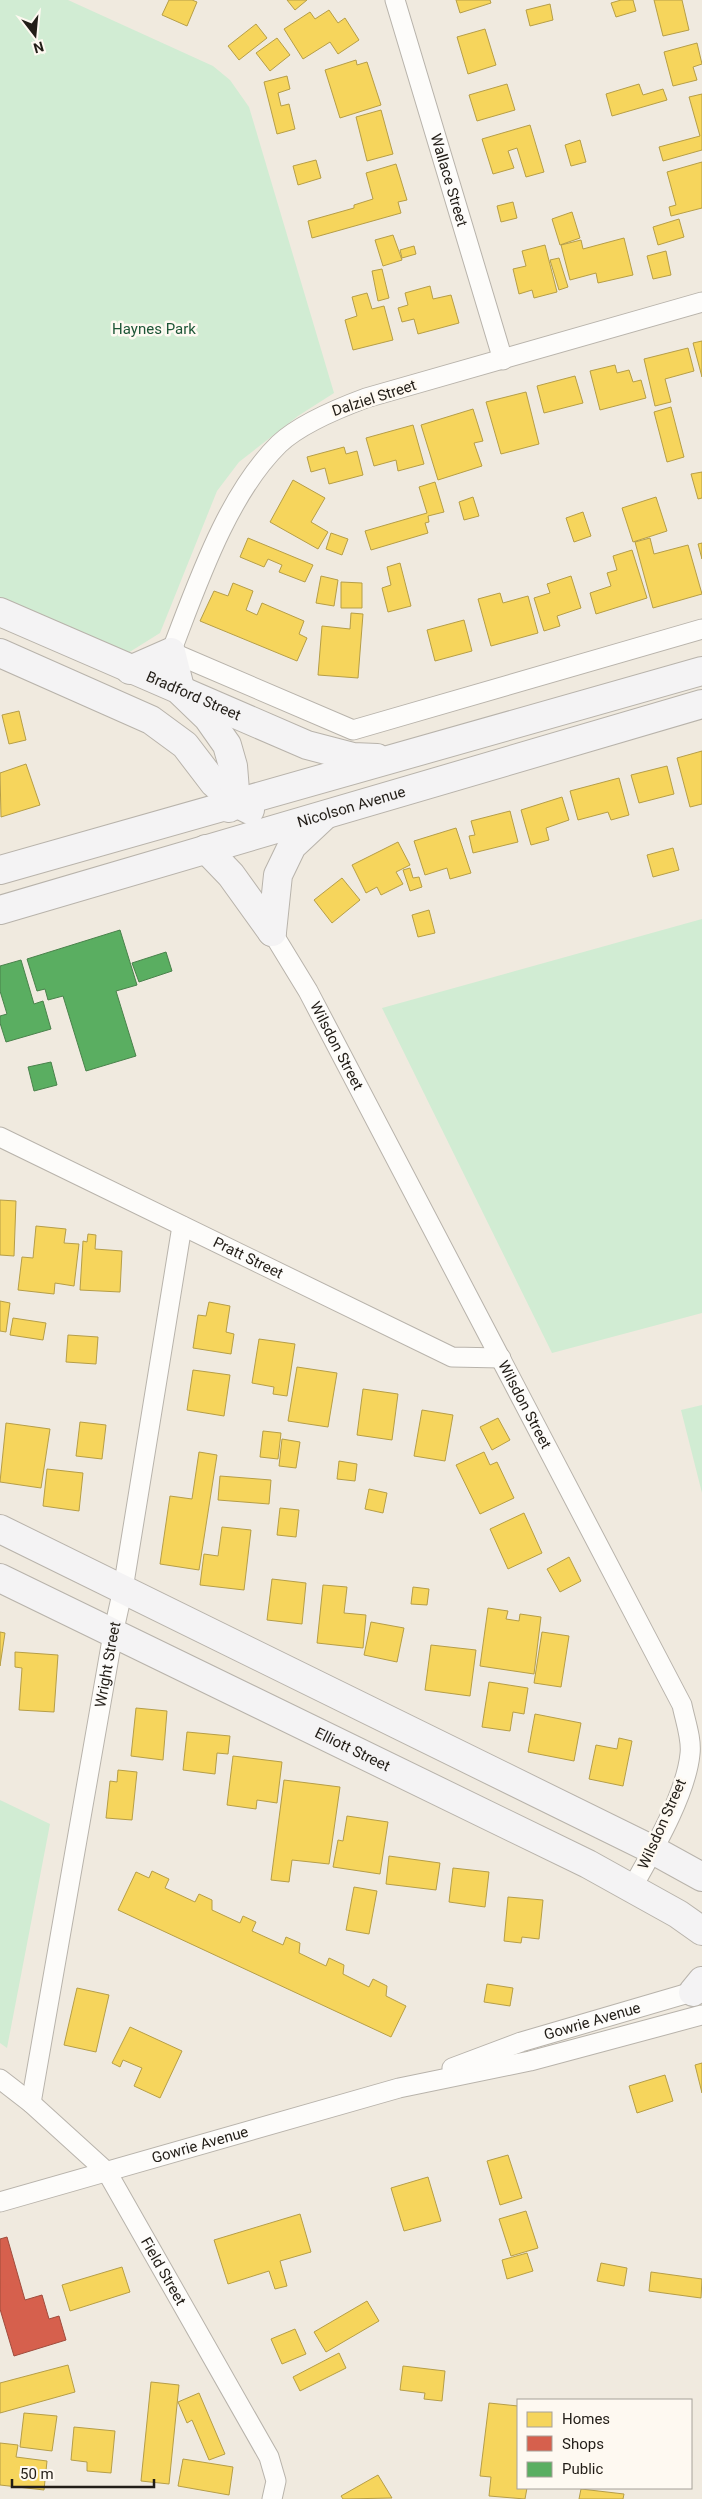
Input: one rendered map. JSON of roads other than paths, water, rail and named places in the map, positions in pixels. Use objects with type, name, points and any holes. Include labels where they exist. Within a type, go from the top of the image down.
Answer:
[{"type":"street","name":"Wallace Street","points":[[395,0],[503,360]]},
{"type":"street","name":"Dalziel Street","points":[[171,652],[206,560],[250,477],[280,443],[327,413],[366,398],[702,302]]},
{"type":"street","name":"Bradford Street","points":[[0,612],[130,670],[307,745],[353,757],[392,759]]},
{"type":"street","points":[[130,670],[171,652],[353,730],[702,629]]},
{"type":"street","points":[[171,652],[181,692],[208,718],[227,745],[233,766],[236,803]]},
{"type":"street","points":[[0,653],[151,720],[185,745],[214,783],[236,803],[253,812],[270,815],[323,801],[364,801]]},
{"type":"street","points":[[0,870],[702,671]]},
{"type":"street","name":"Nicolson Avenue","points":[[0,910],[364,801],[702,704]]},
{"type":"street","points":[[170,822],[190,801],[199,785],[203,768]]},
{"type":"street","points":[[164,860],[213,819],[236,803]]},
{"type":"street","points":[[272,932],[278,875],[292,846],[329,812]]},
{"type":"street","points":[[206,849],[231,876],[272,932]]},
{"type":"street","name":"Wilsdon Street","points":[[272,932],[308,991],[682,1705],[690,1753],[680,1791],[653,1850],[632,1888]]},
{"type":"street","name":"Pratt Street","points":[[0,1137],[452,1358],[501,1358]]},
{"type":"street","name":"Wright Street","points":[[32,2103],[113,1634],[123,1589],[182,1226]]},
{"type":"street","points":[[0,1529],[653,1850],[702,1877]]},
{"type":"street","name":"Elliott Street","points":[[0,1578],[579,1859],[678,1914],[702,1931]]},
{"type":"street","name":"Gowrie Avenue","points":[[0,2202],[399,2088],[521,2042],[700,1994]]},
{"type":"street","name":"Field Street","points":[[0,2079],[32,2103],[107,2172],[269,2458],[276,2481],[272,2499]]},
{"type":"park label","name":"Haynes Park","points":[[154,329]]}]
